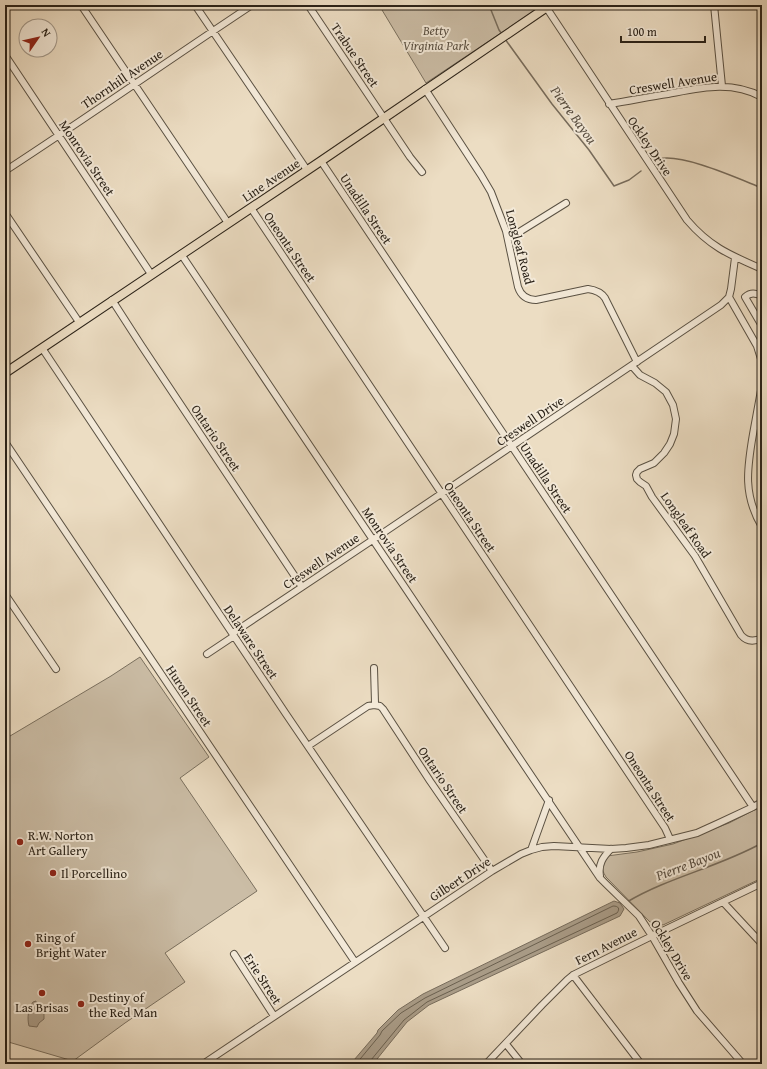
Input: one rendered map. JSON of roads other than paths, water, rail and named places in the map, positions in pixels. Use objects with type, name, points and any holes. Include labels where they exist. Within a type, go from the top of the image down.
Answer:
[{"type":"main road","name":"Line Avenue","points":[[5,372],[321,161],[548,6]]},
{"type":"street","points":[[81,5],[228,223]]},
{"type":"street","points":[[195,5],[307,170]]},
{"type":"street","name":"Thornhill Avenue","points":[[5,171],[252,5]]},
{"type":"street","name":"Trabue Street","points":[[308,5],[410,157],[422,172]]},
{"type":"street","points":[[714,5],[722,86]]},
{"type":"street","name":"Ockley Drive","points":[[548,6],[610,104],[687,220],[698,232],[718,249],[762,269]]},
{"type":"street","name":"Monrovia Street","points":[[5,54],[151,274]]},
{"type":"street","name":"Creswell Avenue","points":[[610,104],[703,87],[722,86],[745,90],[762,97]]},
{"type":"street","name":"Longleaf Road","points":[[425,89],[491,192],[508,239],[518,287],[521,294],[530,300],[536,300],[588,289],[599,292],[605,298],[640,375],[655,383],[666,392],[673,405],[676,419],[674,434],[661,457],[654,463],[640,469],[636,475],[637,479],[646,486],[652,497],[691,550],[744,639],[755,641],[762,638]]},
{"type":"street","name":"Unadilla Street","points":[[321,161],[753,807]]},
{"type":"street","points":[[508,239],[566,203]]},
{"type":"street","name":"Oneonta Street","points":[[251,208],[666,828],[670,839]]},
{"type":"street","points":[[5,213],[79,322]]},
{"type":"street","name":"Monrovia Street","points":[[181,254],[581,848]]},
{"type":"street","points":[[735,258],[731,289],[728,297],[757,346],[762,362]]},
{"type":"street","points":[[762,296],[753,293],[745,297],[762,326]]},
{"type":"street","name":"Creswell Drive","points":[[441,493],[721,305],[728,297]]},
{"type":"street","name":"Ontario Street","points":[[112,300],[302,587]]},
{"type":"street","name":"Delaware Street","points":[[42,348],[445,948]]},
{"type":"street","points":[[762,386],[747,475],[750,501],[762,527]]},
{"type":"street","name":"Huron Street","points":[[5,442],[355,962]]},
{"type":"street","name":"Creswell Avenue","points":[[207,654],[233,634],[441,493]]},
{"type":"street","points":[[5,594],[56,669]]},
{"type":"street","points":[[308,746],[368,706],[374,705],[374,668]]},
{"type":"street","name":"Ontario Street","points":[[374,705],[380,706],[383,709],[438,794],[492,871]]},
{"type":"street","points":[[531,850],[549,800]]},
{"type":"street","name":"Gilbert Drive","points":[[203,1064],[492,871],[531,850],[554,846],[611,849],[649,844],[697,832],[762,802]]},
{"type":"street","name":"Ockley Drive","points":[[581,848],[600,878],[638,916],[652,936],[697,1011],[743,1064]]},
{"type":"street","points":[[600,878],[599,866],[605,855],[611,849]]},
{"type":"street","name":"Fern Avenue","points":[[486,1064],[573,975],[762,883]]},
{"type":"street","points":[[723,902],[762,944]]},
{"type":"street","name":"Erie Street","points":[[234,954],[274,1016]]},
{"type":"street","points":[[573,975],[641,1064]]},
{"type":"street","points":[[506,1044],[522,1064]]},
{"type":"water","points":[[614,901],[620,903],[624,909],[620,916],[429,1005],[407,1022],[373,1064],[352,1064],[378,1030],[398,1010],[423,994]]},
{"type":"water","points":[[36,1001],[36,1004],[44,1011],[44,1019],[37,1027],[29,1026],[28,1020],[30,1008],[33,1002]]},
{"type":"waterway","points":[[489,5],[502,34]]},
{"type":"waterway","name":"Pierre Bayou","points":[[505,39],[552,104],[589,150],[614,186],[629,180],[641,171]]},
{"type":"waterway","name":"Pierre Bayou","points":[[659,159],[669,158],[696,163],[762,188]]},
{"type":"waterway","name":"Pierre Bayou","points":[[627,902],[643,893],[729,859],[762,843]]},
{"type":"place","name":"R.W. Norton Art Gallery","points":[[20,842]]},
{"type":"place","name":"Il Porcellino","points":[[53,873]]},
{"type":"place","name":"Ring of Bright Water","points":[[28,944]]},
{"type":"place","name":"Las Brisas","points":[[42,993]]},
{"type":"place","name":"Destiny of the Red Man","points":[[81,1004]]},
{"type":"park label","name":"Betty Virginia Park","points":[[436,38]]}]
